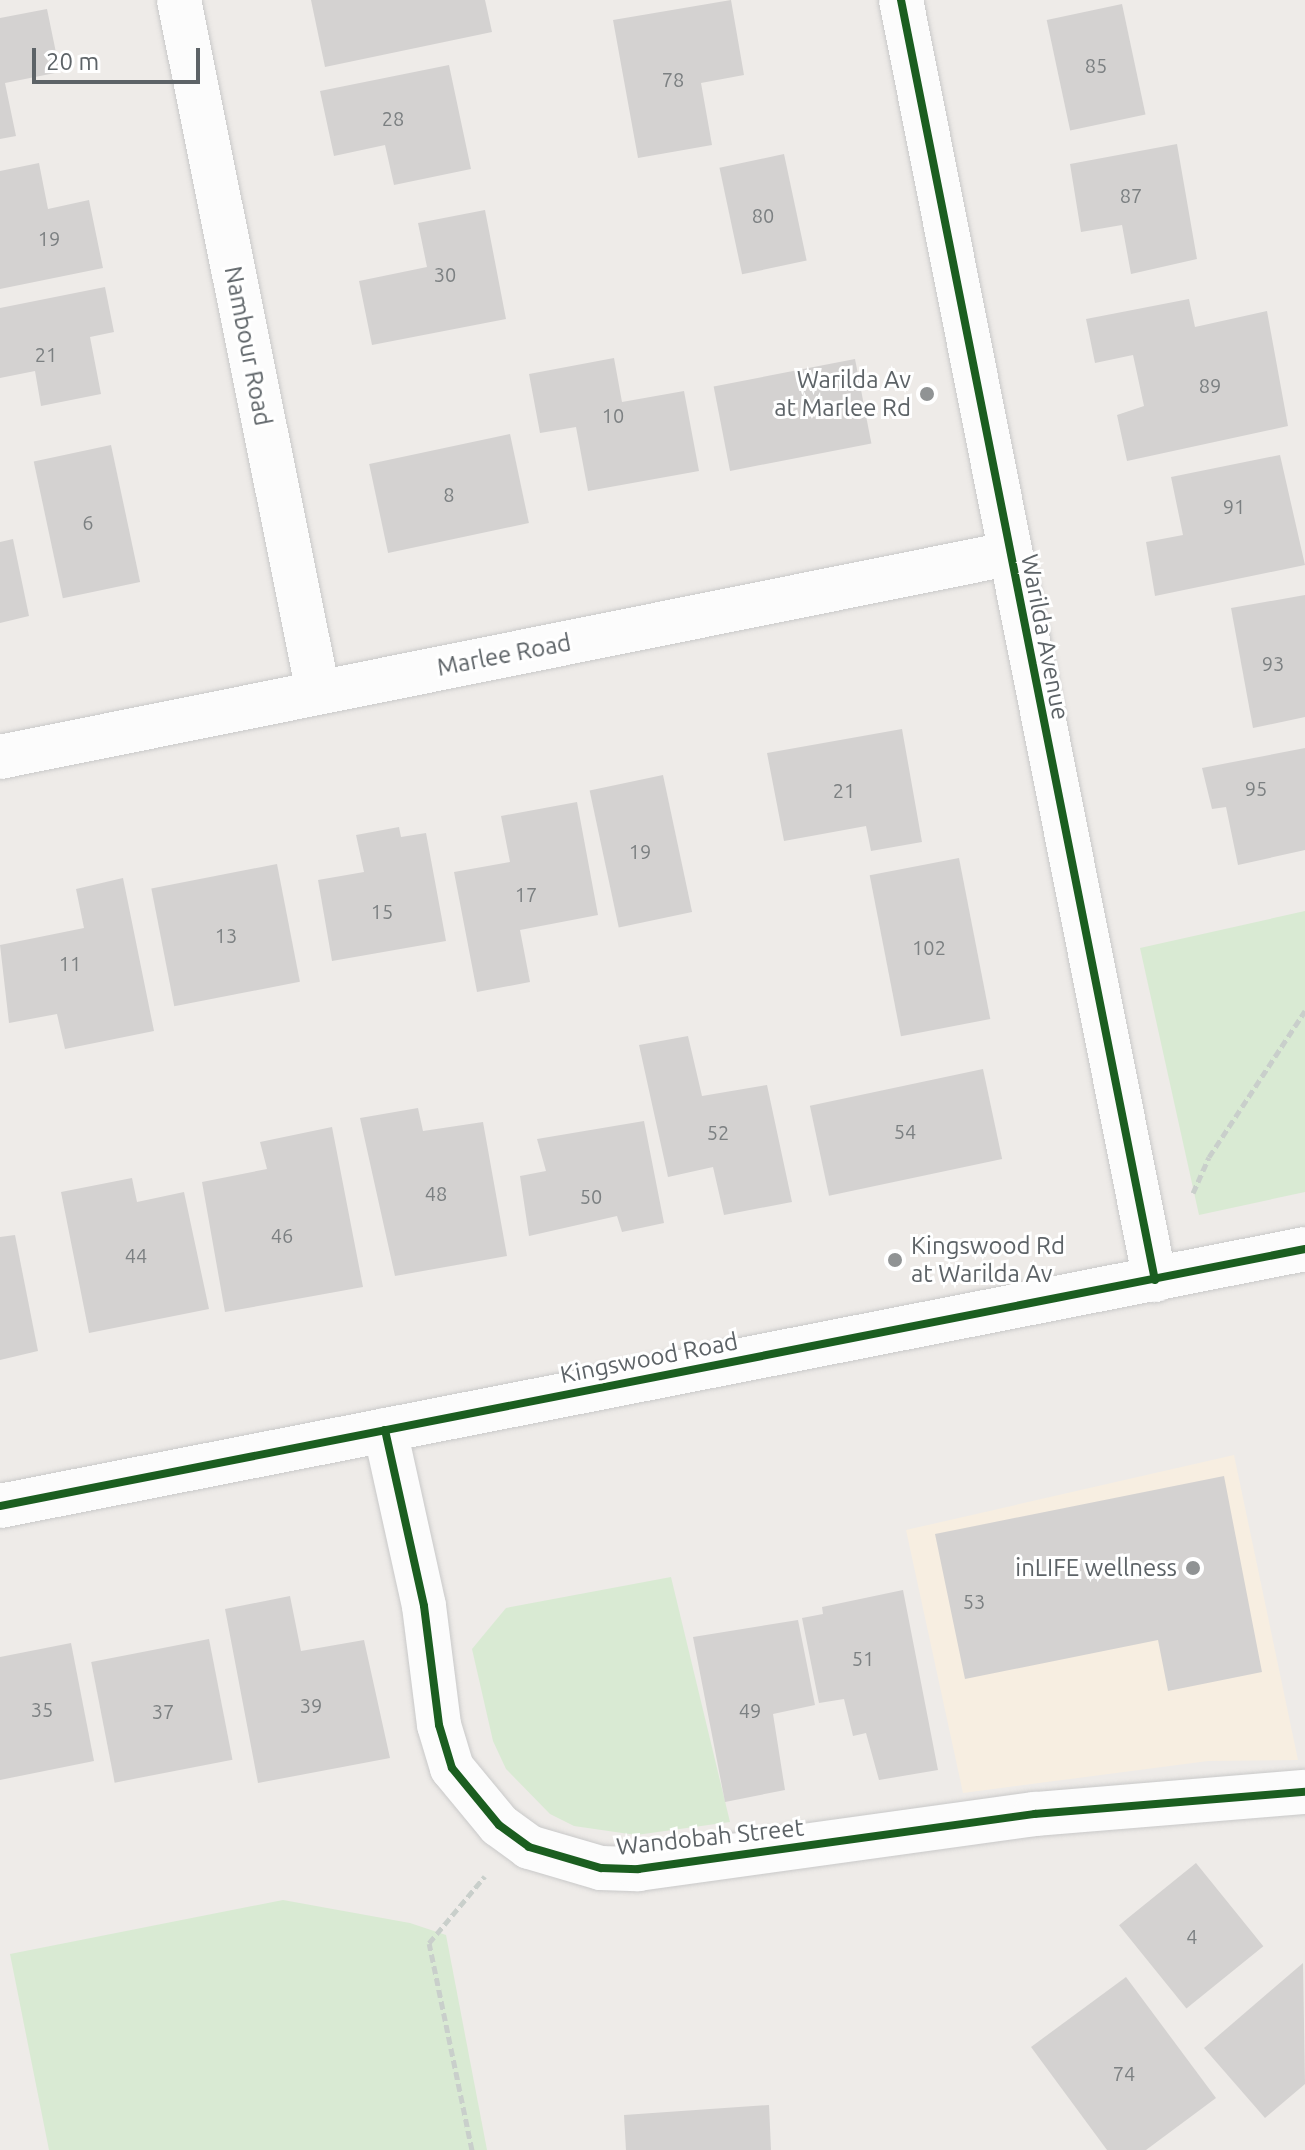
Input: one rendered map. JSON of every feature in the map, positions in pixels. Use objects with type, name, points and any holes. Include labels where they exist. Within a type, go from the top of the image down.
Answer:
[{"type":"street","name":"Nambour Road","points":[[179,0],[318,692]]},
{"type":"street","name":"Warilda Avenue","points":[[901,0],[1008,554],[1155,1280]]},
{"type":"street","name":"Marlee Road","points":[[0,757],[1008,554]]},
{"type":"street","name":"Kingswood Road","points":[[0,1506],[1305,1249]]},
{"type":"street","name":"Wandobah Street","points":[[385,1430],[420,1583],[439,1725],[448,1754],[476,1801],[517,1838],[566,1861],[638,1869],[1035,1814],[1305,1792]]},
{"type":"path","points":[[1191,1198],[1209,1157],[1305,1011]]},
{"type":"path","points":[[472,2150],[429,1943],[517,1838]]},
{"type":"shaded area","points":[[1234,1455],[1298,1760],[1208,1761],[963,1793],[906,1530]]},
{"type":"green space","points":[[1305,911],[1305,1192],[1199,1215],[1140,948]]},
{"type":"green space","points":[[671,1577],[730,1822],[636,1835],[574,1826],[550,1814],[506,1769],[493,1741],[472,1649],[506,1608]]},
{"type":"green space","points":[[283,1900],[410,1923],[446,1935],[487,2150],[49,2150],[10,1954]]},
{"type":"building","points":[[311,0],[485,0],[492,32],[325,67]]},
{"type":"building","points":[[731,0],[744,75],[701,83],[712,145],[638,158],[613,20]]},
{"type":"building","points":[[1122,4],[1145,115],[1070,131],[1047,20]]},
{"type":"building","points":[[47,9],[60,72],[5,83],[16,136],[0,139],[0,18]]},
{"type":"building","points":[[449,65],[471,169],[394,185],[385,145],[334,156],[320,91]]},
{"type":"building","points":[[1177,144],[1197,259],[1131,274],[1122,225],[1081,232],[1070,164]]},
{"type":"building","points":[[784,154],[807,261],[742,274],[719,168]]},
{"type":"building","points":[[39,163],[48,209],[89,200],[103,268],[0,289],[0,171]]},
{"type":"building","points":[[485,210],[506,319],[372,345],[359,281],[427,267],[418,223]]},
{"type":"building","points":[[105,287],[114,332],[90,337],[101,394],[41,406],[35,371],[0,378],[0,308]]},
{"type":"building","points":[[1189,299],[1195,327],[1267,311],[1288,426],[1127,461],[1117,415],[1144,406],[1133,355],[1095,363],[1086,319]]},
{"type":"building","points":[[614,358],[622,402],[684,391],[699,471],[588,491],[576,427],[540,433],[529,374]]},
{"type":"building","points":[[855,359],[871,443],[730,471],[714,386]]},
{"type":"building","points":[[510,434],[529,523],[388,553],[369,464]]},
{"type":"building","points":[[111,445],[140,582],[63,598],[34,461]]},
{"type":"building","points":[[1280,455],[1305,565],[1155,596],[1146,542],[1183,535],[1171,477]]},
{"type":"building","points":[[13,539],[29,616],[0,623],[0,542]]},
{"type":"building","points":[[1305,595],[1305,717],[1253,728],[1231,608]]},
{"type":"building","points":[[902,729],[922,842],[871,851],[866,826],[784,841],[767,753]]},
{"type":"building","points":[[1305,748],[1305,850],[1238,865],[1226,807],[1212,809],[1202,768]]},
{"type":"building","points":[[663,775],[692,912],[619,928],[590,791]]},
{"type":"building","points":[[577,802],[598,915],[520,930],[530,982],[477,992],[454,872],[510,862],[501,816]]},
{"type":"building","points":[[399,827],[401,837],[426,833],[446,941],[332,961],[318,880],[364,872],[356,835]]},
{"type":"building","points":[[959,858],[990,1019],[901,1036],[870,875]]},
{"type":"building","points":[[277,864],[300,982],[174,1006],[151,888]]},
{"type":"building","points":[[123,878],[154,1031],[65,1049],[57,1014],[9,1023],[0,945],[84,928],[76,889]]},
{"type":"building","points":[[688,1036],[702,1096],[767,1085],[792,1202],[724,1215],[713,1167],[668,1177],[639,1045]]},
{"type":"building","points":[[983,1069],[1002,1159],[829,1196],[810,1106]]},
{"type":"building","points":[[418,1108],[423,1131],[483,1122],[507,1256],[395,1276],[360,1118]]},
{"type":"building","points":[[644,1121],[664,1223],[622,1232],[617,1216],[529,1236],[520,1176],[546,1171],[537,1139]]},
{"type":"building","points":[[332,1127],[363,1287],[225,1312],[202,1182],[267,1169],[260,1142]]},
{"type":"building","points":[[132,1178],[137,1202],[184,1192],[209,1309],[89,1333],[61,1192]]},
{"type":"building","points":[[15,1235],[38,1351],[0,1360],[0,1237]]},
{"type":"building","points":[[1224,1476],[1262,1672],[1168,1691],[1158,1640],[965,1679],[935,1534]]},
{"type":"building","points":[[903,1590],[938,1770],[879,1780],[866,1733],[853,1736],[844,1699],[819,1703],[802,1618],[823,1614],[822,1607]]},
{"type":"building","points":[[290,1596],[301,1651],[364,1640],[390,1758],[258,1783],[225,1609]]},
{"type":"building","points":[[798,1620],[815,1705],[773,1714],[785,1790],[725,1802],[693,1637]]},
{"type":"building","points":[[209,1639],[232,1760],[115,1783],[91,1662]]},
{"type":"building","points":[[71,1643],[94,1761],[0,1780],[0,1657]]},
{"type":"building","points":[[1196,1863],[1263,1946],[1186,2008],[1119,1925]]},
{"type":"building","points":[[1303,1963],[1305,2084],[1265,2118],[1204,2048]]},
{"type":"building","points":[[1126,1977],[1216,2098],[1146,2150],[1107,2150],[1031,2047]]},
{"type":"building","points":[[769,2105],[771,2150],[626,2150],[624,2115]]},
{"type":"cycle path","points":[[901,0],[1155,1280]]},
{"type":"cycle path","points":[[0,1506],[1305,1249]]},
{"type":"cycle path","points":[[385,1430],[424,1606],[439,1725],[452,1768],[499,1825],[529,1847],[601,1868],[638,1869],[1035,1814],[1305,1792]]},
{"type":"place","name":"Warilda Av at Marlee Rd","points":[[927,394]]},
{"type":"place","name":"Kingswood Rd at Warilda Av","points":[[895,1260]]},
{"type":"place","name":"inLIFE wellness","points":[[1193,1568]]}]
